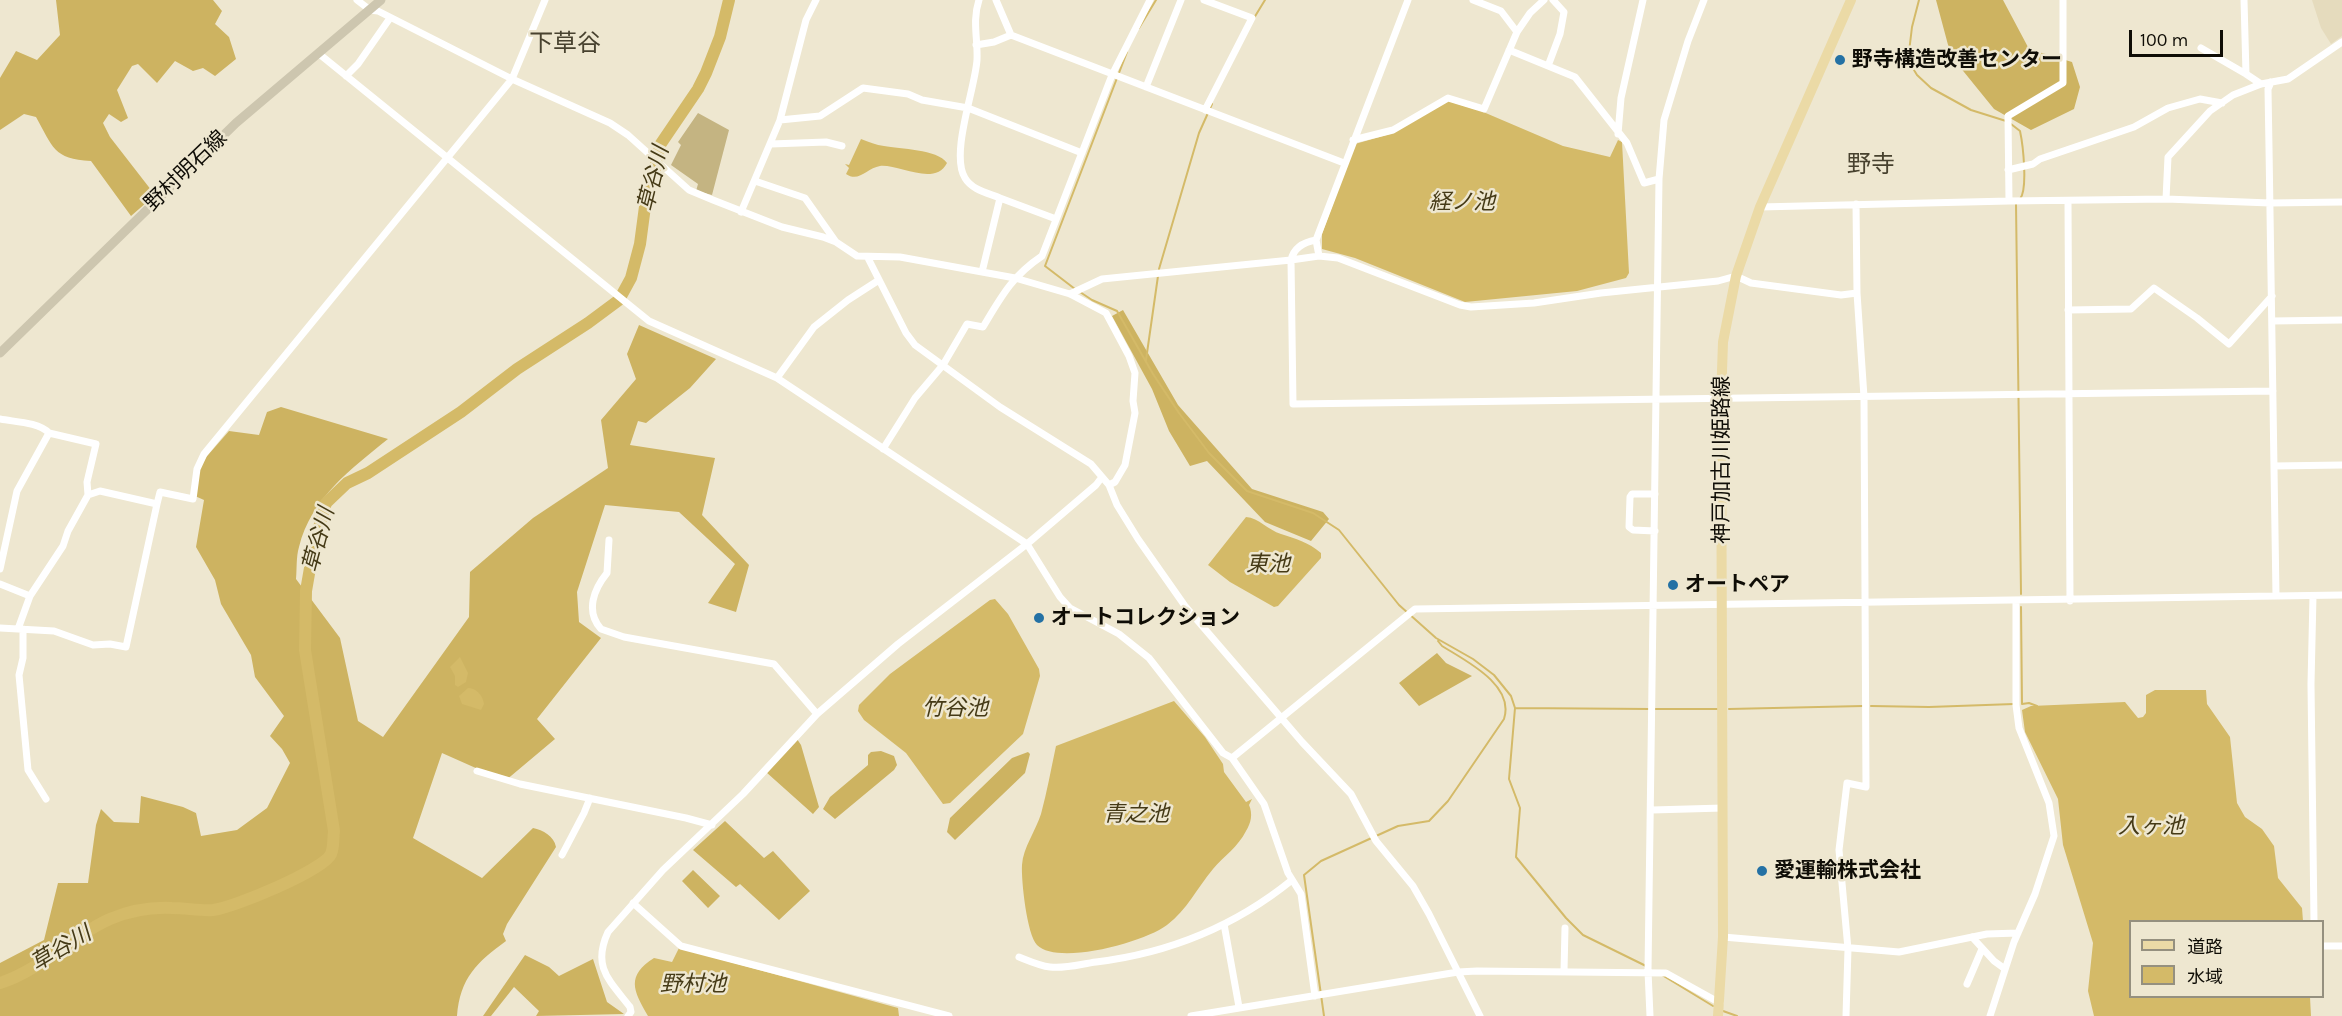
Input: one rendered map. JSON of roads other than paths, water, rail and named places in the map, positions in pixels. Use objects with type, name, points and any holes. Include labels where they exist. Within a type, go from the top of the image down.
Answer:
[{"type":"main road","name":"野村明石線","points":[[0,353],[236,123],[381,0]]},
{"type":"main road","name":"神戸加古川姫路線","points":[[1718,1016],[1724,937],[1721,603],[1723,342],[1736,276],[1760,207],[1851,0]]},
{"type":"street","points":[[357,0],[370,10],[378,11],[512,79],[610,123],[628,135],[690,190],[741,212],[782,227],[836,242],[857,256],[900,257],[1015,278],[1070,294],[1106,313],[1129,356],[1135,373],[1135,413],[1125,465],[1115,482],[1108,485]]},
{"type":"street","points":[[0,628],[54,631],[93,645],[110,644],[126,647],[160,492],[193,499],[197,468],[204,454],[512,79],[545,0]]},
{"type":"street","points":[[741,212],[780,120],[806,20],[816,0]]},
{"type":"street","points":[[980,0],[975,17],[977,60],[960,150],[960,167],[964,178],[972,187],[1056,219]]},
{"type":"street","points":[[996,0],[1011,35]]},
{"type":"street","points":[[883,449],[915,398],[943,365],[967,324],[983,327],[998,300],[1015,278],[1042,256],[1112,75],[1150,0]]},
{"type":"street","points":[[1146,87],[1182,0]]},
{"type":"street","points":[[1204,0],[1252,18],[1205,110]]},
{"type":"street","points":[[1319,256],[1316,240],[1408,0]]},
{"type":"street","points":[[1473,0],[1502,11],[1517,32]]},
{"type":"street","points":[[1353,140],[1393,130],[1448,98],[1484,109],[1517,32],[1530,13],[1544,0]]},
{"type":"street","points":[[1548,66],[1560,34],[1564,12],[1553,0]]},
{"type":"street","points":[[1618,134],[1621,98],[1643,0]]},
{"type":"street","points":[[1650,1016],[1648,971],[1659,179],[1664,120],[1688,41],[1704,0]]},
{"type":"street","points":[[2009,201],[2008,117],[2063,83],[2062,0]]},
{"type":"street","points":[[2244,0],[2246,74]]},
{"type":"street","points":[[346,76],[358,64],[390,18]]},
{"type":"street","points":[[976,45],[994,42],[1011,35],[1344,163]]},
{"type":"street","points":[[2166,200],[2168,157],[2210,111],[2233,95],[2261,84],[2288,79],[2342,42]]},
{"type":"street","points":[[2201,48],[2261,84]]},
{"type":"street","points":[[1509,50],[1575,77],[1627,144],[1644,183],[1659,179]]},
{"type":"street","points":[[318,53],[627,305],[666,329],[777,378],[1028,544],[1059,597],[1070,608],[1119,633],[1149,658],[1223,753],[1232,758],[1264,804],[1288,873],[1301,894],[1319,995]]},
{"type":"street","points":[[2271,82],[2268,89],[2276,596]]},
{"type":"street","points":[[780,120],[820,116],[862,88],[908,94],[922,100],[968,108],[1082,153]]},
{"type":"street","points":[[2008,170],[2134,127],[2168,108],[2200,99],[2222,103]]},
{"type":"street","points":[[771,144],[826,142],[842,146]]},
{"type":"street","points":[[755,181],[805,198],[836,242]]},
{"type":"street","points":[[982,272],[1000,198]]},
{"type":"street","points":[[1760,207],[2009,201],[2342,202]]},
{"type":"street","points":[[2068,201],[2070,601]]},
{"type":"street","points":[[1846,1016],[1848,950],[1839,850],[1847,783],[1866,788],[1864,397],[1857,293],[1856,204]]},
{"type":"street","points":[[1316,240],[1302,243],[1291,260],[1293,404],[2273,391]]},
{"type":"street","points":[[1070,294],[1102,279],[1319,256],[1338,258],[1460,305],[1471,307],[1534,303],[1736,276],[1751,283],[1841,295],[1857,293]]},
{"type":"street","points":[[868,258],[915,345],[1000,407],[1091,464],[1102,477],[1138,539],[1185,606],[1281,718],[1352,794],[1374,838],[1413,886],[1441,936],[1480,1016]]},
{"type":"street","points":[[777,378],[814,327],[848,300],[879,280]]},
{"type":"street","points":[[2068,310],[2131,309],[2154,288],[2229,344],[2272,296]]},
{"type":"street","points":[[2272,321],[2342,320]]},
{"type":"street","points":[[0,419],[28,424],[45,429],[49,433],[96,444],[87,482],[88,495],[68,531],[63,546],[30,596],[21,629],[23,658],[19,675],[28,770],[46,800]]},
{"type":"street","points":[[0,569],[17,491],[49,433]]},
{"type":"street","points":[[2274,466],[2342,465]]},
{"type":"street","points":[[628,1016],[631,1012],[630,1007],[603,972],[601,961],[603,942],[608,932],[633,903],[663,870],[712,825],[817,714],[898,644],[1028,544],[1096,485],[1102,477]]},
{"type":"street","points":[[88,495],[100,491],[157,504]]},
{"type":"street","points":[[1654,531],[1633,530],[1629,526],[1632,494],[1655,494]]},
{"type":"street","points":[[609,540],[607,573],[593,593],[593,614],[601,629],[624,637],[774,664],[817,714]]},
{"type":"street","points":[[0,584],[30,596]]},
{"type":"street","points":[[1232,758],[1415,609],[1721,603],[2070,601],[2342,595]]},
{"type":"street","points":[[2313,596],[2311,684],[2314,920]]},
{"type":"street","points":[[1990,1016],[2054,836],[2049,803],[2019,728],[2016,705],[2016,601]]},
{"type":"street","points":[[477,771],[520,784],[712,825]]},
{"type":"street","points":[[562,855],[590,798]]},
{"type":"street","points":[[1652,810],[1723,808]]},
{"type":"street","points":[[1019,957],[1050,967],[1129,958],[1169,948],[1249,912],[1292,880]]},
{"type":"street","points":[[633,903],[681,946],[949,1016]]},
{"type":"street","points":[[1224,924],[1239,1007]]},
{"type":"street","points":[[1564,971],[1565,928]]},
{"type":"street","points":[[1724,937],[1848,950],[1899,952],[1987,934],[2018,933]]},
{"type":"street","points":[[1972,937],[2005,969]]},
{"type":"street","points":[[2324,946],[2342,946]]},
{"type":"street","points":[[1967,984],[1982,949]]},
{"type":"street","points":[[1191,1016],[1458,972],[1648,971],[1666,973],[1720,1003]]},
{"type":"water","name":"経ノ池","points":[[1448,101],[1481,111],[1563,146],[1610,157],[1618,140],[1622,142],[1629,273],[1626,278],[1577,291],[1465,302],[1355,258],[1322,249],[1322,234],[1355,144],[1390,134]]},
{"type":"water","points":[[861,139],[881,146],[927,152],[942,158],[947,163],[941,170],[934,173],[916,173],[880,166],[859,176],[851,176],[846,174],[849,168],[845,164],[849,165]]},
{"type":"water","name":"東池","points":[[1246,517],[1276,532],[1307,543],[1321,553],[1321,558],[1278,606],[1274,607],[1230,582],[1208,565]]},
{"type":"water","name":"竹谷池","points":[[995,599],[1008,614],[1039,669],[1040,676],[1023,734],[950,803],[943,804],[906,753],[864,720],[858,711],[859,705],[890,674],[990,600]]},
{"type":"water","points":[[460,657],[468,673],[466,682],[458,687],[455,685],[455,676],[450,667]]},
{"type":"water","points":[[468,688],[474,689],[481,695],[484,704],[481,710],[462,704],[459,696]]},
{"type":"water","name":"入ヶ池","points":[[2155,690],[2206,690],[2207,704],[2230,737],[2237,803],[2245,817],[2262,829],[2274,846],[2278,878],[2302,908],[2303,920],[2129,920],[2129,998],[2310,998],[2311,1016],[2094,1016],[2088,991],[2093,943],[2063,845],[2058,799],[2025,732],[2022,710],[2031,706],[2125,702],[2138,718],[2143,717],[2146,713],[2146,695]]},
{"type":"water","name":"青之池","points":[[1174,701],[1205,737],[1223,764],[1224,772],[1246,802],[1252,799],[1249,805],[1251,815],[1248,828],[1239,842],[1213,869],[1186,906],[1174,919],[1156,932],[1102,949],[1063,953],[1048,951],[1037,945],[1030,930],[1022,865],[1041,814],[1056,746]]},
{"type":"water","name":"野村池","points":[[679,948],[898,1008],[899,1016],[648,1016],[636,991],[636,977],[639,971],[654,958],[672,962]]},
{"type":"waterway","name":"草谷川","points":[[0,983],[43,962],[82,934],[110,919],[148,909],[213,910],[224,908],[296,878],[325,861],[331,854],[334,831],[305,650],[306,591],[314,545],[326,503],[347,483],[368,473],[461,412],[517,369],[619,300],[631,278],[640,244],[646,199],[660,145],[698,89],[706,73],[720,37],[729,0]]},
{"type":"waterway","points":[[1139,28],[1156,0]]},
{"type":"waterway","points":[[1254,18],[1265,0]]},
{"type":"waterway","points":[[1919,0],[1909,52],[1911,65],[1917,75],[1931,88],[1971,110],[2006,121]]},
{"type":"waterway","points":[[1075,289],[1045,266],[1127,52]]},
{"type":"waterway","points":[[1159,269],[1199,133],[1212,104]]},
{"type":"waterway","points":[[2011,124],[2020,131],[2022,146],[2024,186],[2020,199]]},
{"type":"waterway","points":[[2016,204],[2021,594]]},
{"type":"waterway","points":[[1146,360],[1158,276]]},
{"type":"waterway","points":[[1080,292],[1117,311],[1153,374],[1179,413],[1209,453],[1247,491],[1313,513],[1339,530],[1399,605],[1436,638],[1473,659],[1494,675],[1511,696],[1515,708],[1509,779],[1520,808],[1516,857],[1566,918],[1583,935],[1646,966]]},
{"type":"waterway","points":[[2021,607],[2022,704],[2029,703],[2037,706]]},
{"type":"waterway","points":[[1324,1016],[1304,875],[1321,861],[1398,826],[1429,821],[1448,801],[1504,719],[1505,707],[1496,685],[1486,675],[1438,641]]},
{"type":"waterway","points":[[1871,706],[1929,707],[2014,704]]},
{"type":"waterway","points":[[1729,709],[1863,706]]},
{"type":"waterway","points":[[1515,708],[1650,709]]},
{"type":"waterway","points":[[1655,709],[1718,709]]},
{"type":"waterway","points":[[1662,975],[1713,1006]]},
{"type":"waterway","points":[[1723,1011],[1737,1016]]},
{"type":"place","name":"野寺構造改善センター","points":[[1840,60]]},
{"type":"place","name":"オートペア","points":[[1673,585]]},
{"type":"place","name":"オートコレクション","points":[[1039,618]]},
{"type":"place","name":"愛運輸株式会社","points":[[1762,871]]},
{"type":"district","name":"下草谷","points":[[565,44]]},
{"type":"district","name":"野寺","points":[[1871,165]]}]
